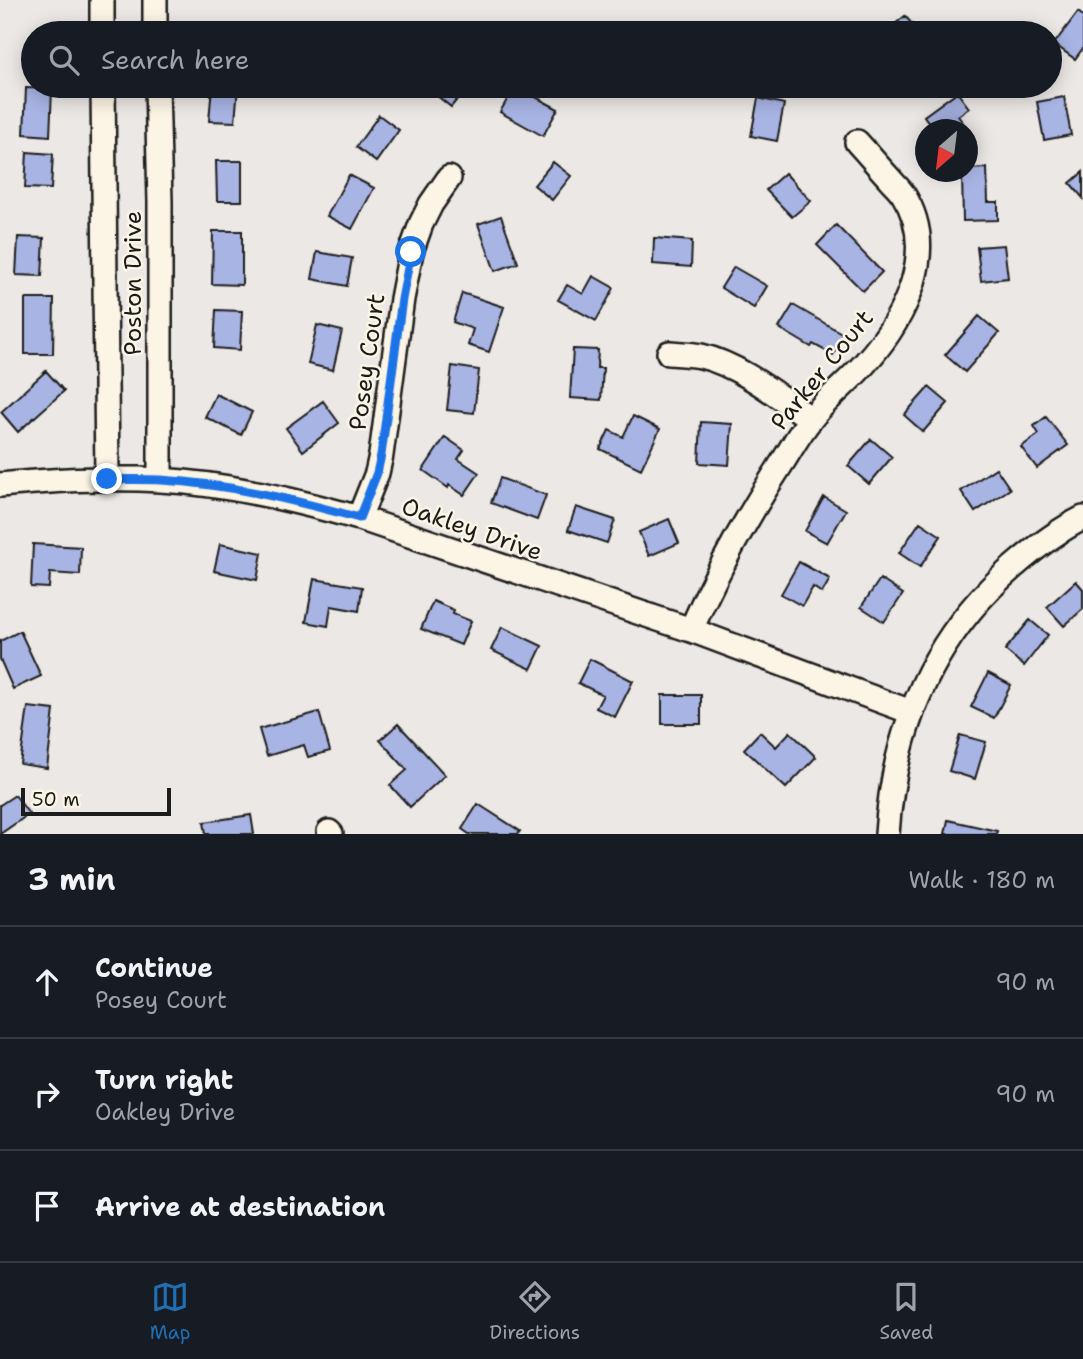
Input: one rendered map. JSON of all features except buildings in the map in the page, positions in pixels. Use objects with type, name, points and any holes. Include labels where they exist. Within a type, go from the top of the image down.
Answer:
[{"type":"street","points":[[102,0],[102,21]]},
{"type":"street","points":[[155,0],[155,21]]},
{"type":"street","name":"Poston Drive","points":[[103,98],[107,479]]},
{"type":"street","name":"Poston Drive","points":[[157,98],[160,480]]},
{"type":"street","name":"Parker Court","points":[[691,630],[709,587],[747,518],[811,419],[884,341],[899,317],[914,282],[918,235],[911,210],[902,193],[857,142]]},
{"type":"street","name":"Posey Court","points":[[359,518],[377,473],[381,455],[411,252],[431,204],[449,178]]},
{"type":"street","points":[[668,353],[703,356],[719,362],[764,387],[811,419]]},
{"type":"street","name":"Oakley Drive","points":[[0,485],[72,480],[160,480],[247,491],[303,503],[359,518],[691,630],[911,712]]},
{"type":"street","points":[[887,834],[891,791],[911,712],[927,674],[961,619],[990,587],[1034,549],[1083,519]]},
{"type":"route","points":[[107,479],[160,480],[247,491],[359,518],[377,473],[381,455],[411,252]]}]
